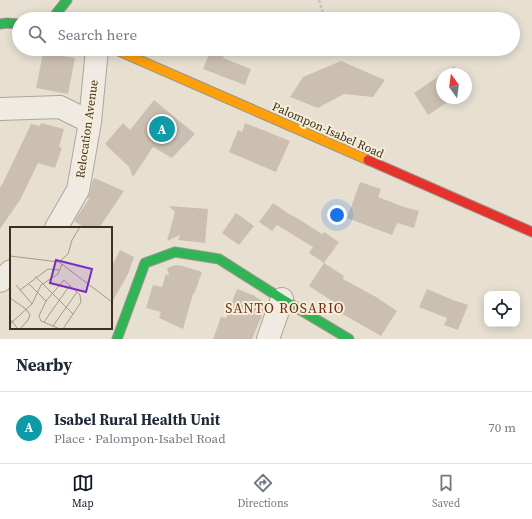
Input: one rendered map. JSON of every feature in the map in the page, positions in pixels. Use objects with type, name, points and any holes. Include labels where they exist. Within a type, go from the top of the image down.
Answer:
[{"type":"main road","points":[[58,12],[67,0]]},
{"type":"main road","points":[[0,24],[12,23]]},
{"type":"main road","name":"Palompon-Isabel Road","points":[[130,56],[532,232]]},
{"type":"main road","points":[[117,339],[145,263],[175,252],[219,259],[348,339]]},
{"type":"street","name":"Relocation Avenue","points":[[57,227],[78,190],[90,122],[96,56]]},
{"type":"street","points":[[0,109],[60,107],[90,122]]},
{"type":"street","points":[[0,281],[10,272]]},
{"type":"street","points":[[268,339],[282,299]]},
{"type":"path","points":[[319,0],[323,12]]},
{"type":"building","points":[[42,56],[62,56],[75,58],[68,94],[36,88]]},
{"type":"building","points":[[208,56],[224,56],[223,58],[251,69],[245,85],[203,69]]},
{"type":"building","points":[[341,61],[385,80],[373,97],[344,94],[318,108],[290,97],[303,77]]},
{"type":"building","points":[[436,78],[436,104],[445,104],[428,115],[414,93]]},
{"type":"building","points":[[154,100],[195,134],[172,158],[153,147],[133,177],[129,167],[105,144],[123,123],[130,130]]},
{"type":"building","points":[[41,123],[64,129],[59,147],[62,148],[55,168],[38,163],[20,200],[0,229],[0,187],[31,124],[40,126]]},
{"type":"building","points":[[245,123],[290,141],[276,172],[229,152],[238,130],[242,132]]},
{"type":"building","points":[[94,178],[124,191],[100,227],[83,227],[74,221],[89,199]]},
{"type":"building","points":[[360,182],[381,189],[378,197],[419,211],[414,228],[397,223],[392,235],[347,218]]},
{"type":"building","points":[[273,203],[322,234],[324,232],[339,242],[324,263],[309,253],[313,247],[277,225],[272,231],[259,222]]},
{"type":"building","points":[[169,206],[208,209],[205,243],[178,240],[180,235],[167,241],[175,212]]},
{"type":"building","points":[[236,213],[254,226],[239,245],[222,233]]},
{"type":"building","points":[[120,250],[134,257],[128,274],[112,302],[112,266]]},
{"type":"building","points":[[324,263],[344,276],[343,279],[376,297],[397,311],[381,336],[332,308],[335,303],[309,286]]},
{"type":"building","points":[[176,265],[202,272],[193,294],[183,329],[159,318],[161,312],[146,308],[153,285],[162,287],[166,274],[169,276],[167,268]]},
{"type":"building","points":[[237,289],[253,295],[267,304],[252,339],[213,339],[221,317],[226,318]]},
{"type":"building","points":[[427,289],[468,305],[458,330],[444,325],[447,318],[419,307]]},
{"type":"traffic: fast","points":[[58,12],[67,0]]},
{"type":"traffic: fast","points":[[0,24],[12,23]]},
{"type":"traffic: fast","points":[[117,339],[145,263],[175,252],[219,259],[349,339]]},
{"type":"traffic: slow","points":[[130,56],[368,160]]},
{"type":"traffic: jam","points":[[368,160],[532,232]]},
{"type":"place","name":"Isabel Rural Health Unit","points":[[162,129]]},
{"type":"district","name":"SANTO ROSARIO","points":[[285,308]]}]
